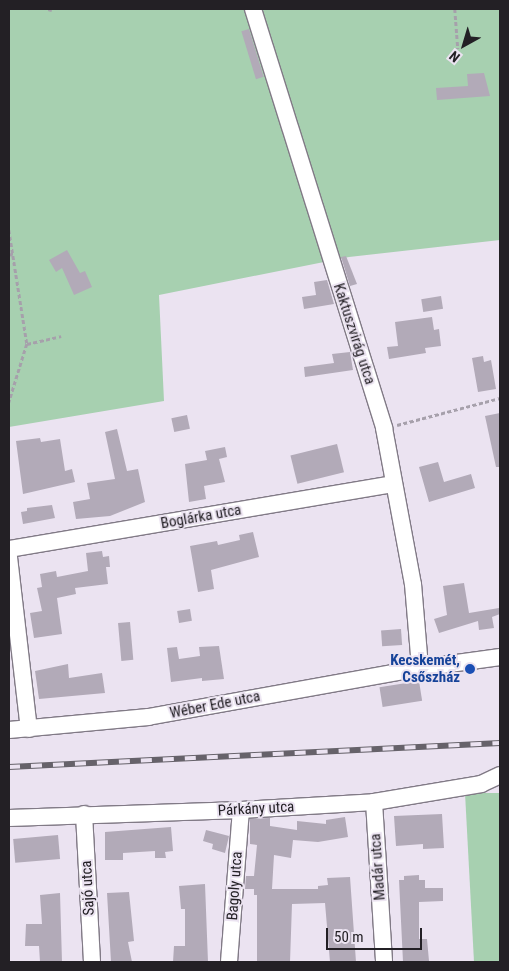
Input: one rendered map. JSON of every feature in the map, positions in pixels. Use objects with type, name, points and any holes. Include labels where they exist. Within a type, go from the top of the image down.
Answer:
[{"type":"street","name":"Kaktuszvirág utca","points":[[253,9],[384,428],[413,584],[420,668]]},
{"type":"street","name":"Boglárka utca","points":[[9,549],[394,484]]},
{"type":"street","points":[[9,557],[29,730]]},
{"type":"street","name":"Wéber Ede utca","points":[[9,730],[29,730],[148,717],[420,668],[500,657]]},
{"type":"street","name":"Párkány utca","points":[[9,818],[240,810],[374,802],[481,784],[500,775]]},
{"type":"street","name":"Madár utca","points":[[374,802],[384,962]]},
{"type":"street","name":"Bagoly utca","points":[[229,962],[240,810]]},
{"type":"street","name":"Sajó utca","points":[[84,814],[92,962]]},
{"type":"path","points":[[48,9],[52,10]]},
{"type":"path","points":[[455,9],[458,49]]},
{"type":"path","points":[[9,230],[27,344],[9,402]]},
{"type":"path","points":[[9,255],[14,253]]},
{"type":"path","points":[[27,344],[61,336]]},
{"type":"path","points":[[384,428],[500,398]]},
{"type":"green space","points":[[9,9],[500,9],[500,240],[349,257],[159,295],[164,401],[9,427]]},
{"type":"green space","points":[[465,793],[500,793],[500,962],[474,962]]},
{"type":"building","points":[[249,29],[264,77],[256,79],[241,31]]},
{"type":"building","points":[[484,73],[490,96],[437,100],[436,88],[468,86],[467,74]]},
{"type":"building","points":[[67,250],[80,273],[85,271],[92,287],[74,295],[62,268],[56,272],[49,260]]},
{"type":"building","points":[[346,256],[357,284],[350,286],[341,257]]},
{"type":"building","points":[[327,280],[334,304],[304,309],[302,297],[316,295],[314,282]]},
{"type":"building","points":[[441,296],[443,309],[423,312],[421,299]]},
{"type":"building","points":[[432,317],[434,330],[439,329],[441,346],[425,348],[426,353],[389,359],[387,347],[398,346],[395,322]]},
{"type":"building","points":[[350,352],[353,370],[305,377],[304,367],[334,363],[332,354]]},
{"type":"building","points":[[483,356],[484,362],[491,360],[496,389],[478,392],[472,358]]},
{"type":"building","points":[[500,413],[500,467],[496,467],[485,416]]},
{"type":"building","points":[[187,415],[190,429],[174,432],[171,418]]},
{"type":"building","points":[[117,429],[127,471],[138,469],[145,502],[110,516],[76,519],[73,502],[90,499],[87,483],[115,479],[105,432]]},
{"type":"building","points":[[40,438],[41,442],[60,439],[65,471],[72,469],[75,482],[23,494],[16,441]]},
{"type":"building","points":[[337,444],[344,472],[297,484],[290,456]]},
{"type":"building","points":[[225,447],[227,457],[219,459],[225,482],[204,486],[206,499],[189,502],[185,464],[207,460],[205,451]]},
{"type":"building","points":[[438,462],[444,482],[471,474],[475,488],[429,502],[419,467]]},
{"type":"building","points":[[52,505],[55,518],[23,524],[21,512],[27,511],[27,508]]},
{"type":"building","points":[[253,532],[259,557],[211,570],[214,589],[198,592],[190,546],[217,541],[218,545],[240,540],[239,535]]},
{"type":"building","points":[[102,551],[103,557],[109,556],[110,567],[106,567],[108,584],[75,588],[76,594],[57,598],[62,634],[34,638],[30,613],[42,611],[37,588],[42,587],[40,574],[56,571],[57,577],[88,571],[86,553]]},
{"type":"building","points":[[464,583],[469,613],[499,608],[500,614],[492,617],[494,628],[479,630],[478,621],[439,633],[434,619],[447,615],[443,586]]},
{"type":"building","points":[[190,609],[192,621],[179,623],[177,611]]},
{"type":"building","points":[[130,622],[133,660],[121,661],[118,623]]},
{"type":"building","points":[[401,629],[402,645],[382,646],[381,630]]},
{"type":"building","points":[[219,646],[224,679],[202,681],[202,678],[171,682],[167,648],[177,647],[179,659],[200,656],[199,647]]},
{"type":"building","points":[[68,664],[69,678],[102,673],[105,693],[39,699],[35,671]]},
{"type":"building","points":[[419,681],[422,701],[383,707],[379,687]]},
{"type":"building","points":[[442,814],[444,848],[423,849],[423,844],[396,846],[394,816]]},
{"type":"building","points":[[345,817],[348,837],[318,842],[293,840],[291,858],[274,855],[272,889],[318,889],[318,886],[328,885],[327,878],[350,877],[356,962],[330,962],[325,903],[292,904],[290,962],[257,962],[257,895],[254,895],[254,889],[245,889],[246,876],[254,876],[257,845],[250,844],[250,819],[270,818],[270,826],[297,830],[297,821],[326,824],[326,820]]},
{"type":"building","points":[[171,827],[173,851],[165,852],[166,858],[155,858],[155,851],[123,853],[123,860],[105,860],[105,832]]},
{"type":"building","points":[[206,830],[229,836],[225,853],[212,849],[213,844],[203,841]]},
{"type":"building","points":[[58,835],[60,859],[15,863],[13,839]]},
{"type":"building","points":[[419,875],[419,880],[425,880],[425,888],[443,888],[443,901],[419,902],[419,939],[427,939],[429,961],[403,962],[399,880],[404,880],[404,876]]},
{"type":"building","points":[[205,884],[208,962],[173,962],[174,946],[185,946],[185,909],[181,909],[179,886]]},
{"type":"building","points":[[129,892],[134,941],[128,942],[132,962],[111,962],[107,893]]},
{"type":"building","points":[[60,893],[62,962],[40,962],[39,946],[25,946],[26,924],[42,924],[40,895]]},
{"type":"railway","points":[[9,767],[500,743]]},
{"type":"place","name":"Kecskemét, Csőszház","points":[[470,669]]}]
